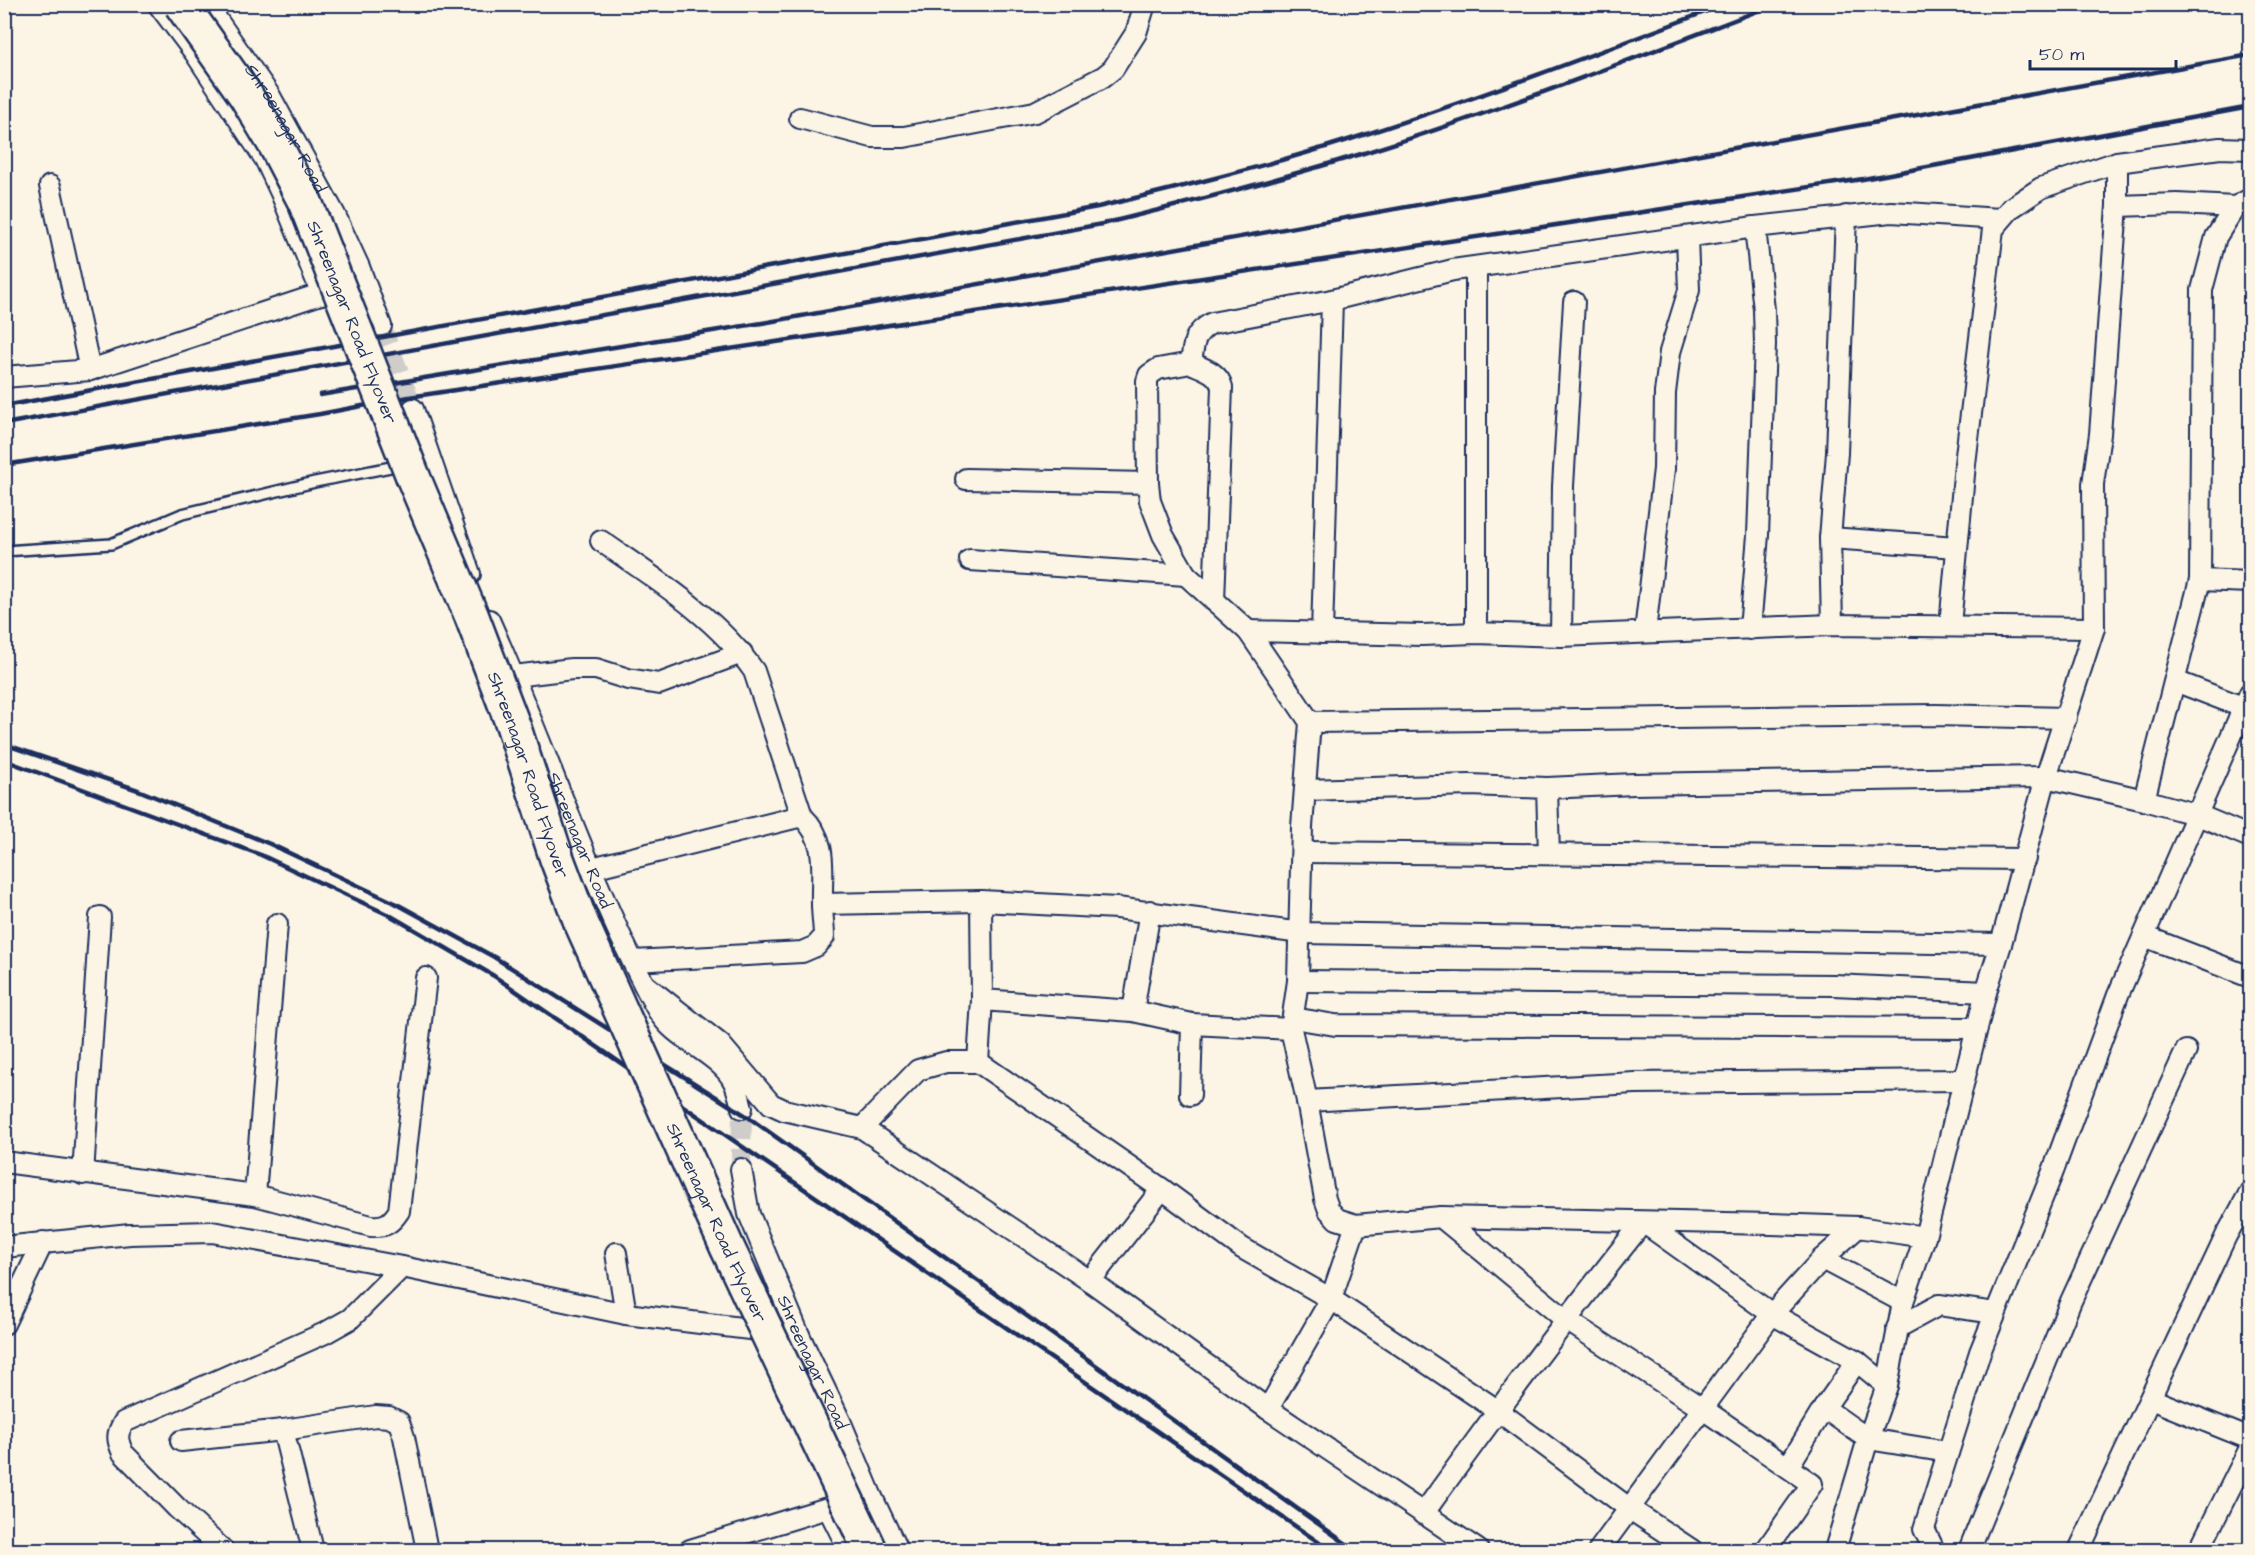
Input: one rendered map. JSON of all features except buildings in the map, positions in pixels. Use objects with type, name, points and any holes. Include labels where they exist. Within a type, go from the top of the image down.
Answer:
[{"type":"highway","name":"Shreenagar Road Flyover","points":[[181,4],[246,96],[276,146],[305,202],[414,479],[472,617],[513,725],[556,859],[580,920],[722,1236],[870,1551]]},
{"type":"street","points":[[158,4],[195,53],[265,159],[322,294]]},
{"type":"street","name":"Shreenagar Road","points":[[206,4],[270,96],[335,215],[352,251],[381,326]]},
{"type":"street","points":[[800,118],[872,136],[904,137],[1035,112],[1103,77],[1113,69],[1136,33],[1145,4]]},
{"type":"street","points":[[1950,625],[1993,229],[2011,208],[2041,188],[2117,162],[2220,148],[2250,149]]},
{"type":"street","points":[[1835,1551],[1868,1439],[1887,1386],[1903,1302],[1925,1237],[1986,992],[2025,859],[2046,777],[2094,628],[2093,484],[2100,434],[2117,206],[2117,162]]},
{"type":"street","points":[[50,186],[90,370]]},
{"type":"street","points":[[2117,206],[2243,203]]},
{"type":"street","points":[[2144,800],[2200,580],[2202,290],[2216,237],[2243,203]]},
{"type":"street","points":[[1191,363],[1195,337],[1212,323],[1332,300],[1453,270],[1846,216],[1891,212],[2001,219]]},
{"type":"street","points":[[1832,625],[1830,538],[1837,453],[1846,216]]},
{"type":"street","points":[[1750,629],[1758,535],[1765,344],[1764,310],[1755,227]]},
{"type":"street","points":[[1645,632],[1664,469],[1665,393],[1670,352],[1689,290],[1687,237]]},
{"type":"street","points":[[1476,268],[1476,633]]},
{"type":"street","points":[[4,377],[90,370],[363,280]]},
{"type":"street","points":[[1322,633],[1332,300]]},
{"type":"street","points":[[1561,636],[1563,486],[1574,302]]},
{"type":"street","points":[[1214,601],[1218,431],[1222,387],[1214,373],[1191,363],[1158,369],[1149,375],[1148,483],[1150,501],[1163,535],[1186,575],[1214,601],[1248,632],[1310,722],[1302,852],[1301,933],[1292,1024],[1325,1199],[1336,1219],[1356,1225],[1441,1217],[1858,1227],[1925,1237]]},
{"type":"street","name":"Shreenagar Road","points":[[413,409],[474,585],[633,961],[653,1002],[669,1025],[717,1063],[734,1081],[742,1108]]},
{"type":"street","points":[[966,479],[1148,483]]},
{"type":"street","points":[[1830,538],[1957,547]]},
{"type":"street","points":[[601,541],[680,596],[742,653],[754,671],[802,816],[812,825],[818,838],[824,864],[822,904],[824,937],[816,946],[802,952],[633,961]]},
{"type":"street","points":[[970,560],[1186,575]]},
{"type":"street","points":[[2200,580],[2250,582]]},
{"type":"street","points":[[1248,632],[1476,633],[1561,636],[1832,625],[2094,628]]},
{"type":"street","points":[[514,676],[573,669],[596,669],[628,679],[659,684],[742,653]]},
{"type":"street","points":[[1934,1551],[1924,1529],[1980,1352],[2052,1174],[2118,995],[2248,700],[2175,681]]},
{"type":"street","points":[[1310,722],[1936,715],[2066,718]]},
{"type":"street","points":[[1306,790],[1470,785],[1547,788],[1634,784],[2046,777],[2198,815],[2250,837]]},
{"type":"street","points":[[1547,788],[1549,854]]},
{"type":"street","points":[[592,868],[802,816]]},
{"type":"street","points":[[1302,852],[2025,859]]},
{"type":"street","points":[[822,904],[981,901],[1150,911],[1301,933],[2001,944]]},
{"type":"street","points":[[978,1062],[982,1000],[981,901]]},
{"type":"street","points":[[1133,1011],[1150,911]]},
{"type":"street","points":[[83,1174],[100,917]]},
{"type":"street","points":[[255,1196],[277,924]]},
{"type":"street","points":[[2144,936],[2250,977]]},
{"type":"street","points":[[4,1162],[255,1196],[371,1226],[382,1226],[392,1222],[399,1210],[426,978]]},
{"type":"street","points":[[1298,981],[1834,985],[1986,992]]},
{"type":"street","points":[[645,985],[720,1044],[771,1104],[784,1110],[862,1128],[1090,1281],[1268,1409],[1478,1551]]},
{"type":"street","points":[[982,1000],[1133,1011],[1192,1024],[1977,1028]]},
{"type":"street","points":[[1190,1095],[1192,1024]]},
{"type":"street","points":[[1969,1551],[2071,1301],[2186,1051]]},
{"type":"street","points":[[862,1128],[918,1070],[946,1062],[978,1062],[1162,1189],[1242,1248],[1331,1299],[1497,1410],[1630,1509],[1692,1551]]},
{"type":"street","points":[[1307,1101],[1635,1083],[1964,1080]]},
{"type":"street","name":"Shreenagar Road","points":[[741,1169],[749,1214],[799,1335],[841,1423],[897,1551]]},
{"type":"street","points":[[1090,1281],[1162,1189]]},
{"type":"street","points":[[2079,1551],[2226,1236],[2250,1192]]},
{"type":"street","points":[[1441,1217],[1565,1319],[1703,1409],[1812,1484],[1766,1551]]},
{"type":"street","points":[[1643,1222],[1772,1314],[1857,1361],[1887,1386]]},
{"type":"street","points":[[1423,1514],[1565,1319],[1643,1222]]},
{"type":"street","points":[[1268,1409],[1331,1299],[1356,1225]]},
{"type":"street","points":[[1599,1551],[1772,1314],[1822,1259],[1858,1227]]},
{"type":"street","points":[[4,1247],[130,1234],[212,1232],[402,1267],[626,1314],[799,1335]]},
{"type":"street","points":[[4,1324],[43,1242]]},
{"type":"street","points":[[616,1253],[626,1314]]},
{"type":"street","points":[[1822,1259],[1903,1302]]},
{"type":"street","points":[[223,1551],[123,1453],[118,1441],[118,1431],[124,1422],[325,1333],[350,1318],[402,1267]]},
{"type":"street","points":[[1897,1328],[1939,1305],[1995,1313]]},
{"type":"street","points":[[1788,1467],[1824,1408],[1857,1361]]},
{"type":"street","points":[[2151,1399],[2250,1438]]},
{"type":"street","points":[[1824,1408],[1868,1439],[1948,1452]]},
{"type":"street","points":[[181,1441],[283,1430],[376,1416],[389,1417],[399,1422],[428,1551]]},
{"type":"street","points":[[283,1430],[313,1551]]},
{"type":"street","points":[[2199,1551],[2250,1448]]},
{"type":"street","points":[[690,1551],[871,1495]]},
{"type":"street","points":[[828,1508],[849,1551]]},
{"type":"lane","points":[[4,551],[111,544],[182,514],[315,482],[430,459]]},
{"type":"tunnel","points":[[381,326],[413,409]]},
{"type":"tunnel","points":[[741,1169],[742,1108]]},
{"type":"railway","points":[[4,406],[1098,207],[1253,168],[1345,141],[1584,58],[1726,4]]},
{"type":"railway","points":[[4,424],[1102,224],[1256,185],[1402,141],[1563,85],[1776,4]]},
{"type":"railway","points":[[320,395],[768,322],[2250,55]]},
{"type":"railway","points":[[4,465],[320,414],[409,397],[1863,179],[2250,107]]},
{"type":"railway","points":[[4,744],[138,790],[270,844],[395,903],[494,957],[748,1117],[1355,1550]]},
{"type":"railway","points":[[4,760],[261,855],[391,916],[494,976],[1330,1550]]}]
